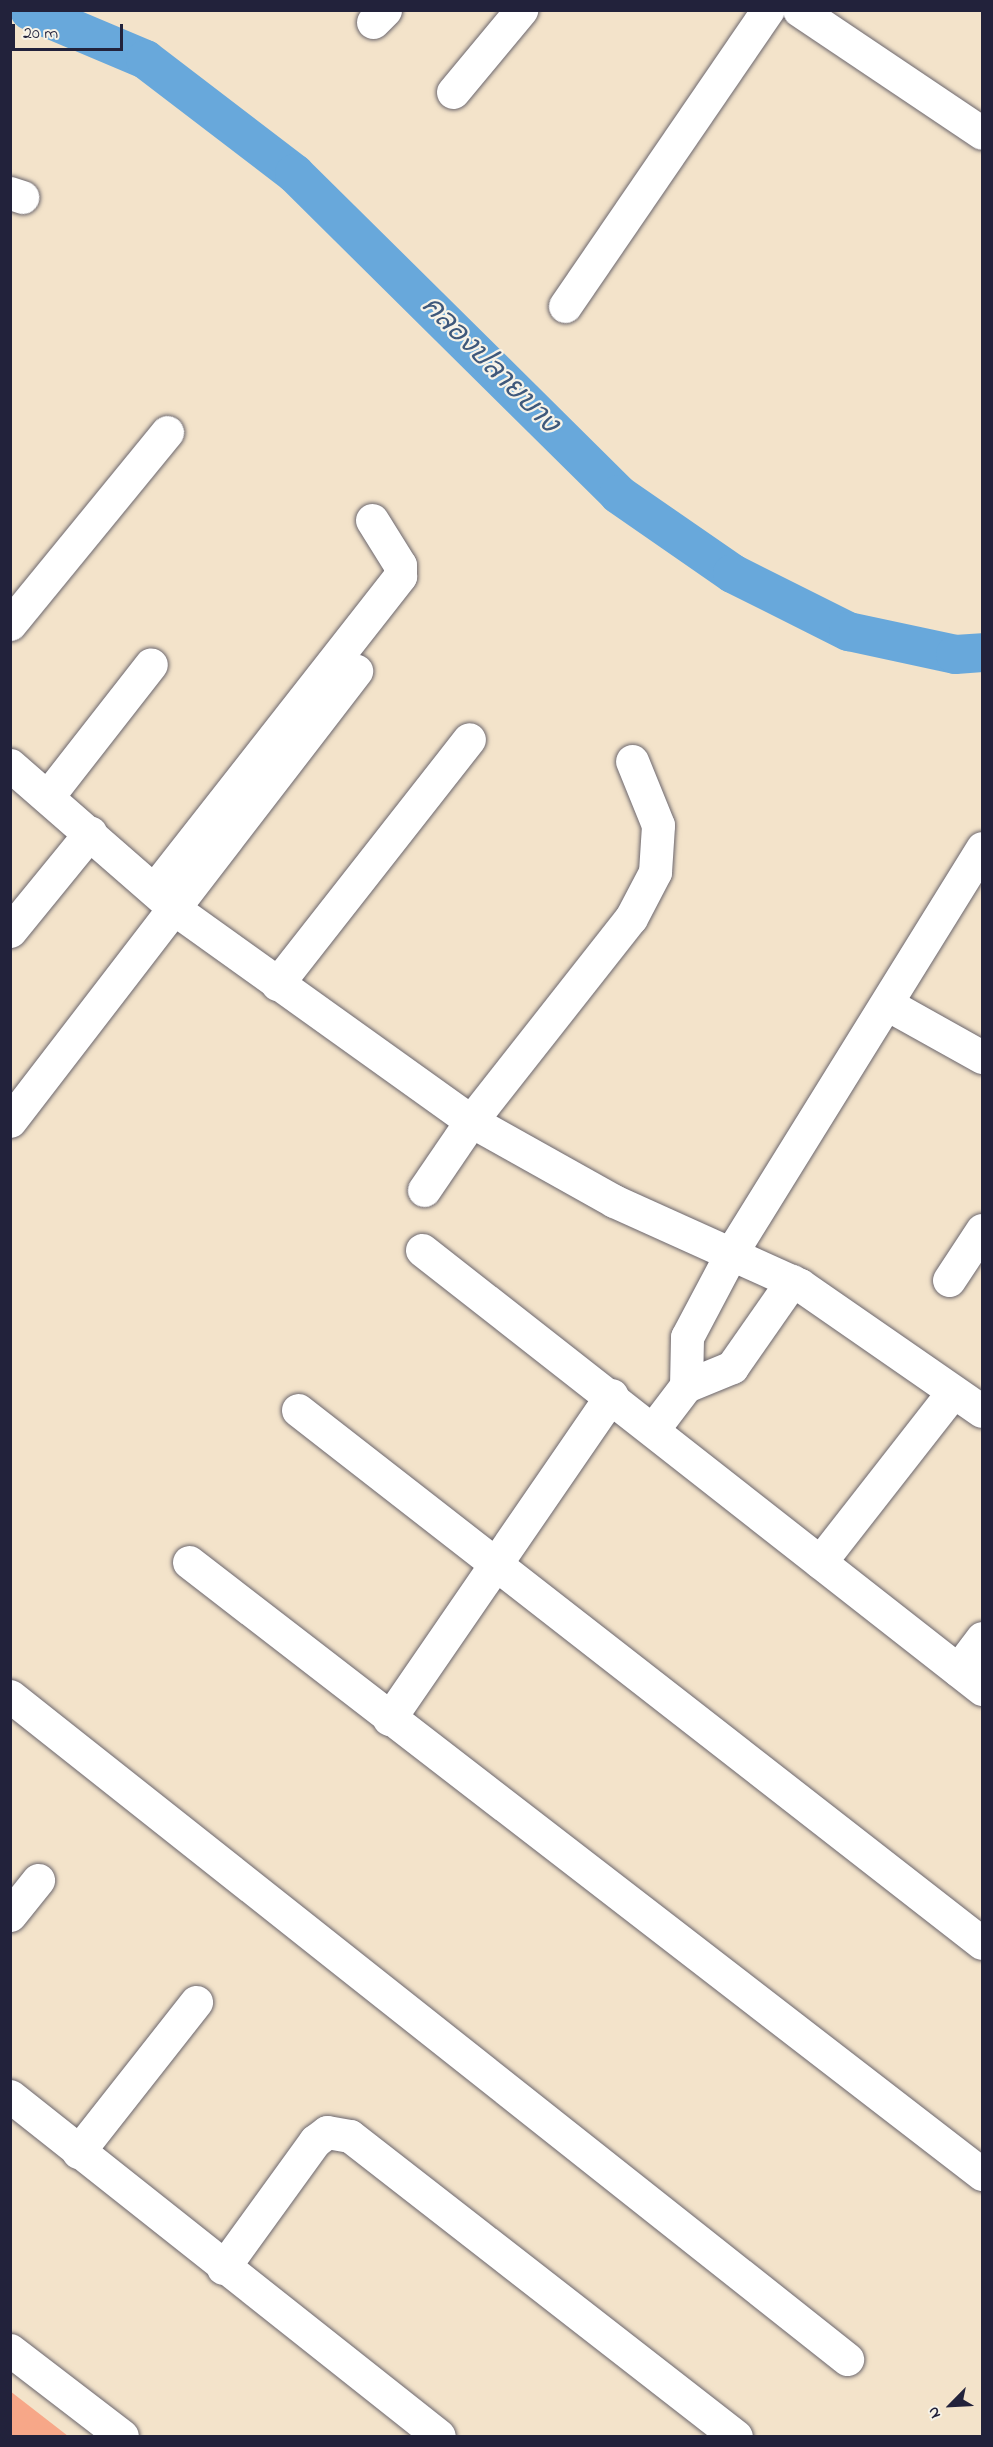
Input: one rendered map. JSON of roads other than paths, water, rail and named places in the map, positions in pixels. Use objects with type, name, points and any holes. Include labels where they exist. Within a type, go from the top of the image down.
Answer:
[{"type":"street","points":[[565,306],[768,10]]},
{"type":"street","points":[[799,10],[982,133]]},
{"type":"street","points":[[453,92],[519,11]]},
{"type":"street","points":[[10,624],[167,432]]},
{"type":"street","points":[[10,1121],[165,900],[400,576],[400,565],[372,520]]},
{"type":"street","points":[[48,796],[151,664]]},
{"type":"street","points":[[165,900],[356,671]]},
{"type":"street","points":[[277,984],[469,739]]},
{"type":"street","points":[[424,1190],[471,1121],[631,918],[655,872],[658,825],[632,761]]},
{"type":"street","points":[[10,765],[90,832],[165,900],[277,984],[471,1121],[614,1201],[733,1250],[792,1281],[982,1411]]},
{"type":"street","points":[[10,931],[90,832]]},
{"type":"street","points":[[686,1386],[687,1337],[733,1250],[982,848]]},
{"type":"street","points":[[887,1004],[982,1057]]},
{"type":"street","points":[[949,1280],[982,1230]]},
{"type":"street","points":[[422,1250],[612,1395],[970,1680],[982,1638]]},
{"type":"street","points":[[654,1428],[686,1386],[732,1367],[792,1281]]},
{"type":"street","points":[[389,1719],[612,1395]]},
{"type":"street","points":[[820,1562],[946,1401]]},
{"type":"street","points":[[298,1410],[498,1562],[982,1943]]},
{"type":"street","points":[[189,1562],[389,1719],[982,2174]]},
{"type":"street","points":[[10,1696],[847,2359]]},
{"type":"street","points":[[10,1915],[38,1880]]},
{"type":"street","points":[[78,2152],[196,2002]]},
{"type":"street","points":[[10,2096],[222,2268],[439,2436]]},
{"type":"street","points":[[222,2268],[315,2141],[327,2132],[350,2136],[736,2436]]},
{"type":"street","points":[[10,2350],[122,2436]]},
{"type":"waterway","name":"คลองปลายบาง","points":[[29,10],[145,59],[294,173],[618,494],[732,573],[848,631],[955,654],[982,652]]}]
